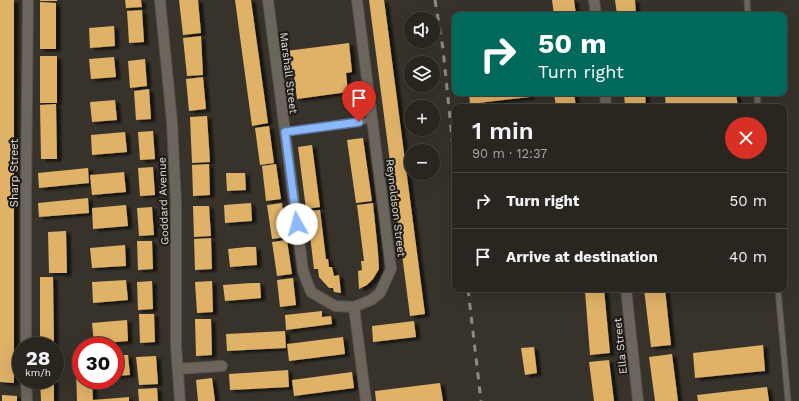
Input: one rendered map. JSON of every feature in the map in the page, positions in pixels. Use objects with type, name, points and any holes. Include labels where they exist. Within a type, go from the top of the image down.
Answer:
[{"type":"street","name":"Sharp Street","points":[[26,337],[28,0]]},
{"type":"street","name":"Goddard Avenue","points":[[160,0],[172,122],[176,204],[176,346],[180,401]]},
{"type":"street","name":"Marshall Street","points":[[268,0],[302,271],[311,292],[335,306],[354,307]]},
{"type":"street","name":"Reynoldson Street","points":[[354,307],[371,300],[380,293],[391,269],[357,0]]},
{"type":"street","points":[[594,0],[596,12]]},
{"type":"street","name":"Ella Street","points":[[626,292],[638,401]]},
{"type":"street","points":[[354,307],[366,401]]},
{"type":"street","points":[[178,369],[222,366]]},
{"type":"street","points":[[26,389],[27,401]]},
{"type":"lane","points":[[747,0],[748,12]]},
{"type":"lane","points":[[285,132],[372,120]]},
{"type":"lane","points":[[778,292],[788,401]]},
{"type":"building","points":[[0,0],[14,0],[14,337],[12,337],[12,383],[0,382]]},
{"type":"building","points":[[57,0],[57,1],[40,1]]},
{"type":"building","points":[[125,0],[141,0],[142,7],[126,8]]},
{"type":"building","points":[[179,0],[198,0],[201,33],[183,35]]},
{"type":"building","points":[[235,0],[251,0],[268,123],[252,126]]},
{"type":"building","points":[[369,0],[384,0],[404,153],[404,180],[408,180],[425,314],[410,316]]},
{"type":"building","points":[[552,0],[574,0],[576,12],[554,12]]},
{"type":"building","points":[[615,0],[635,0],[636,12],[617,12]]},
{"type":"building","points":[[40,2],[56,3],[56,49],[40,49]]},
{"type":"building","points":[[142,10],[144,42],[129,43],[127,11]]},
{"type":"building","points":[[114,26],[115,46],[90,48],[89,28]]},
{"type":"building","points":[[201,36],[203,75],[187,76],[183,38]]},
{"type":"building","points":[[349,43],[352,72],[346,73],[348,92],[297,99],[294,75],[289,75],[286,51]]},
{"type":"building","points":[[40,56],[57,56],[57,103],[40,103]]},
{"type":"building","points":[[114,57],[116,77],[91,79],[89,59]]},
{"type":"building","points":[[145,59],[147,86],[130,88],[128,61]]},
{"type":"building","points":[[203,77],[206,109],[189,111],[186,79]]},
{"type":"building","points":[[149,89],[151,119],[136,120],[134,91]]},
{"type":"building","points":[[469,96],[530,96],[530,97],[470,104]]},
{"type":"building","points":[[554,96],[574,96],[576,104],[556,104]]},
{"type":"building","points":[[624,96],[645,96],[646,104],[625,104]]},
{"type":"building","points":[[665,96],[736,96],[738,104],[666,104]]},
{"type":"building","points":[[115,100],[117,120],[92,122],[90,102]]},
{"type":"building","points":[[56,104],[57,159],[41,159],[40,105]]},
{"type":"building","points":[[207,116],[210,162],[192,163],[190,117]]},
{"type":"building","points":[[269,126],[274,163],[260,165],[255,128]]},
{"type":"building","points":[[153,131],[155,159],[140,160],[138,132]]},
{"type":"building","points":[[125,132],[127,152],[92,155],[91,135]]},
{"type":"building","points":[[363,138],[372,201],[356,203],[347,140]]},
{"type":"building","points":[[312,145],[320,207],[306,209],[298,147]]},
{"type":"building","points":[[209,164],[210,195],[193,196],[192,165]]},
{"type":"building","points":[[276,164],[281,199],[266,201],[262,166]]},
{"type":"building","points":[[153,167],[155,195],[140,196],[138,168]]},
{"type":"building","points":[[88,168],[89,183],[39,188],[38,173]]},
{"type":"building","points":[[124,172],[126,192],[92,195],[90,175]]},
{"type":"building","points":[[226,173],[245,173],[246,190],[227,191]]},
{"type":"building","points":[[88,198],[89,213],[39,217],[38,203]]},
{"type":"building","points":[[251,203],[252,221],[225,223],[224,205]]},
{"type":"building","points":[[282,203],[286,237],[272,239],[267,205]]},
{"type":"building","points":[[373,203],[379,269],[367,285],[359,289],[358,271],[362,270],[361,261],[364,261],[357,205]]},
{"type":"building","points":[[126,205],[128,226],[93,229],[92,208]]},
{"type":"building","points":[[193,206],[209,206],[211,236],[194,237]]},
{"type":"building","points":[[152,207],[154,235],[139,236],[137,208]]},
{"type":"building","points":[[320,210],[326,259],[328,259],[329,267],[332,267],[334,276],[339,275],[341,293],[334,292],[333,288],[329,288],[319,277],[318,269],[314,269],[307,211]]},
{"type":"building","points":[[66,231],[67,273],[49,273],[48,232]]},
{"type":"building","points":[[211,238],[212,269],[195,270],[194,239]]},
{"type":"building","points":[[287,240],[292,274],[277,276],[272,242]]},
{"type":"building","points":[[137,241],[152,241],[153,269],[138,270]]},
{"type":"building","points":[[125,245],[126,266],[92,268],[90,248]]},
{"type":"building","points":[[256,247],[257,265],[230,267],[228,249]]},
{"type":"building","points":[[40,277],[53,277],[54,337],[40,337]]},
{"type":"building","points":[[293,278],[296,305],[280,307],[277,280]]},
{"type":"building","points":[[126,280],[128,300],[93,303],[92,282]]},
{"type":"building","points":[[152,281],[153,309],[138,310],[137,282]]},
{"type":"building","points":[[212,281],[213,312],[197,313],[195,282]]},
{"type":"building","points":[[260,283],[261,298],[225,301],[223,285]]},
{"type":"building","points":[[585,292],[604,292],[610,353],[590,355]]},
{"type":"building","points":[[644,292],[665,292],[671,345],[651,347]]},
{"type":"building","points":[[322,311],[322,317],[331,316],[332,324],[286,330],[285,315]]},
{"type":"building","points":[[139,314],[154,314],[155,342],[140,343]]},
{"type":"building","points":[[195,319],[211,319],[212,355],[196,356]]},
{"type":"building","points":[[127,320],[128,341],[124,341],[124,337],[93,337],[92,323]]},
{"type":"building","points":[[414,321],[416,337],[373,342],[372,326]]},
{"type":"building","points":[[285,331],[286,348],[227,351],[226,334]]},
{"type":"building","points":[[343,337],[345,354],[289,361],[287,344]]},
{"type":"building","points":[[763,345],[765,371],[695,378],[693,353]]},
{"type":"building","points":[[534,347],[537,373],[525,375],[521,348]]},
{"type":"building","points":[[672,354],[678,401],[655,401],[649,357]]},
{"type":"building","points":[[124,355],[128,355],[130,375],[124,375]]},
{"type":"building","points":[[156,356],[158,384],[139,385],[136,357]]},
{"type":"building","points":[[609,360],[614,401],[594,401],[589,362]]},
{"type":"building","points":[[288,370],[289,387],[230,390],[229,374]]},
{"type":"building","points":[[352,372],[354,388],[294,396],[292,380]]},
{"type":"building","points":[[212,378],[215,401],[198,401],[196,380]]},
{"type":"building","points":[[440,383],[443,401],[376,401],[375,391]]},
{"type":"building","points":[[767,387],[769,401],[698,401],[697,395]]},
{"type":"building","points":[[157,388],[158,401],[139,401],[138,389]]},
{"type":"building","points":[[40,389],[54,389],[54,401],[41,401]]},
{"type":"building","points":[[77,389],[92,389],[93,401],[77,401]]},
{"type":"building","points":[[2,395],[17,396],[17,401],[2,401]]},
{"type":"building","points":[[129,397],[129,401],[93,401],[93,400]]},
{"type":"railway","points":[[435,0],[443,49],[452,138]]},
{"type":"railway","points":[[468,292],[481,401]]},
{"type":"route","points":[[297,224],[285,132],[359,122]]}]
